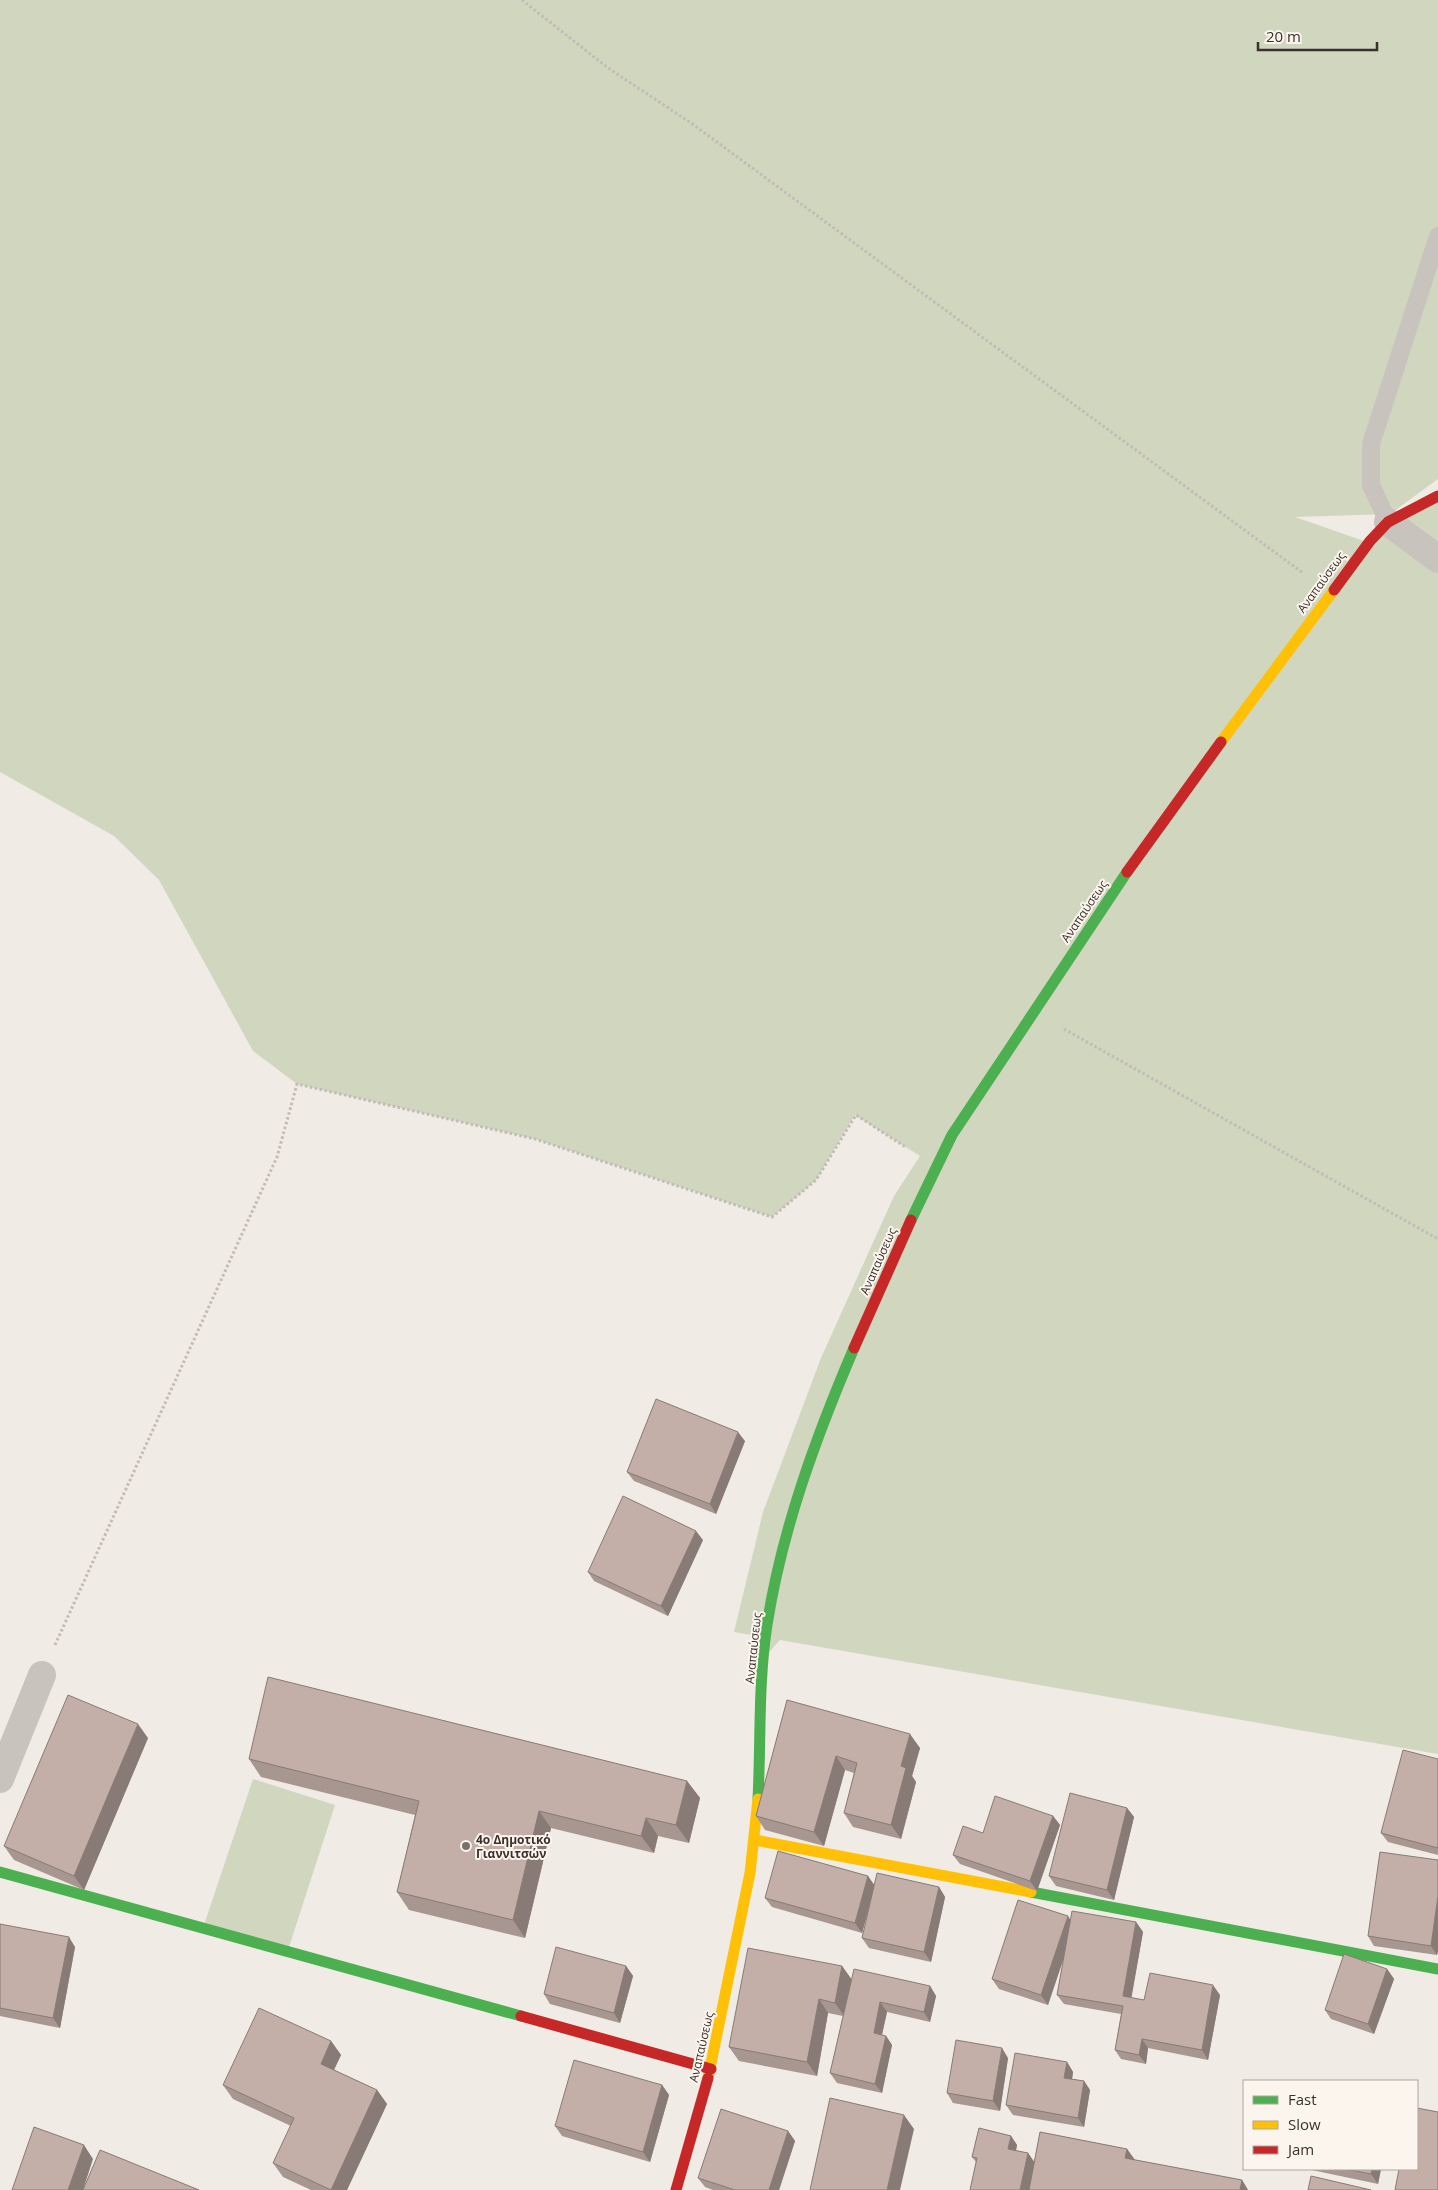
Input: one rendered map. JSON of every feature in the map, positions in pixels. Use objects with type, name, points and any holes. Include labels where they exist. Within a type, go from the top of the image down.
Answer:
[{"type":"street","name":"Αναπαύσεως","points":[[676,2190],[691,2144],[711,2069],[733,1964],[755,1840],[767,1625],[783,1547],[806,1469],[832,1397],[935,1166],[952,1136],[1033,1011],[1133,862],[1356,558],[1388,522],[1438,496]]},
{"type":"street","points":[[1388,522],[1438,559]]},
{"type":"street","points":[[0,1779],[42,1675]]},
{"type":"street","points":[[755,1840],[1438,1969]]},
{"type":"street","points":[[0,1872],[711,2069]]},
{"type":"lane","points":[[1388,522],[1371,485],[1371,444],[1438,236]]},
{"type":"path","points":[[522,0],[608,68],[691,123],[1330,593]]},
{"type":"path","points":[[1033,1011],[1438,1239]]},
{"type":"path","points":[[42,1675],[277,1157],[297,1084],[535,1139],[772,1217],[816,1180],[856,1115],[935,1166]]},
{"type":"green space","points":[[0,0],[1438,0],[1438,479],[1390,514],[1295,517],[1367,542],[1438,496],[1438,1754],[780,1640],[763,1659],[768,1638],[734,1632],[763,1512],[821,1358],[894,1196],[920,1156],[855,1115],[816,1180],[772,1217],[535,1139],[297,1084],[253,1051],[159,880],[114,836],[0,772]]},
{"type":"green space","points":[[253,1779],[335,1805],[287,1953],[203,1928]]},
{"type":"building","points":[[656,1399],[738,1432],[710,1504],[627,1472]]},
{"type":"building","points":[[623,1496],[696,1531],[661,1606],[588,1572]]},
{"type":"building","points":[[268,1677],[687,1781],[676,1825],[646,1818],[641,1836],[539,1811],[513,1920],[397,1892],[419,1801],[249,1759]]},
{"type":"building","points":[[68,1695],[138,1724],[74,1876],[4,1846]]},
{"type":"building","points":[[787,1700],[910,1734],[901,1766],[906,1768],[891,1825],[844,1813],[857,1763],[836,1756],[814,1832],[756,1816]]},
{"type":"building","points":[[1403,1750],[1438,1759],[1438,1848],[1381,1833]]},
{"type":"building","points":[[1070,1793],[1127,1808],[1107,1890],[1049,1876]]},
{"type":"building","points":[[995,1796],[1053,1816],[1030,1881],[953,1855],[963,1826],[983,1833]]},
{"type":"building","points":[[778,1851],[868,1876],[855,1923],[765,1898]]},
{"type":"building","points":[[1380,1852],[1438,1860],[1438,1896],[1431,1946],[1368,1936]]},
{"type":"building","points":[[877,1873],[939,1887],[924,1952],[862,1938]]},
{"type":"building","points":[[1018,1900],[1068,1916],[1041,1995],[992,1979]]},
{"type":"building","points":[[1072,1911],[1136,1922],[1123,1996],[1144,2000],[1150,1973],[1213,1985],[1202,2050],[1142,2039],[1139,2055],[1115,2050],[1123,2006],[1057,1995]]},
{"type":"building","points":[[0,1924],[69,1937],[53,2018],[0,2008]]},
{"type":"building","points":[[556,1947],[626,1966],[614,2013],[544,1994]]},
{"type":"building","points":[[748,1948],[842,1966],[835,2003],[819,1999],[807,2062],[729,2047]]},
{"type":"building","points":[[1344,1954],[1387,1969],[1368,2024],[1325,2010]]},
{"type":"building","points":[[854,1969],[930,1986],[924,2012],[880,2002],[874,2033],[886,2036],[875,2084],[830,2073]]},
{"type":"building","points":[[259,2008],[331,2041],[321,2064],[377,2090],[331,2190],[273,2163],[294,2118],[223,2085]]},
{"type":"building","points":[[956,2040],[1002,2048],[993,2101],[947,2093]]},
{"type":"building","points":[[1015,2053],[1067,2062],[1064,2078],[1084,2081],[1078,2118],[1006,2105]]},
{"type":"building","points":[[574,2060],[662,2085],[643,2152],[555,2126]]},
{"type":"building","points":[[830,2098],[904,2115],[887,2190],[810,2190]]},
{"type":"building","points":[[1418,2108],[1438,2112],[1438,2190],[1395,2190],[1399,2170],[1418,2170]]},
{"type":"building","points":[[721,2109],[788,2131],[769,2190],[735,2190],[698,2178]]},
{"type":"building","points":[[34,2127],[84,2145],[68,2190],[12,2190]]},
{"type":"building","points":[[979,2128],[1011,2136],[1008,2149],[1028,2153],[1020,2190],[970,2190],[977,2158],[972,2157]]},
{"type":"building","points":[[1040,2132],[1127,2149],[1125,2158],[1242,2180],[1240,2190],[1029,2190]]},
{"type":"building","points":[[100,2150],[199,2190],[83,2190]]},
{"type":"building","points":[[1350,2170],[1372,2170],[1371,2174]]},
{"type":"building","points":[[1311,2176],[1371,2190],[1308,2190]]},
{"type":"traffic: fast","points":[[911,1220],[952,1135],[1127,872]]},
{"type":"traffic: fast","points":[[758,1799],[762,1669],[773,1589],[802,1484],[826,1415],[854,1348]]},
{"type":"traffic: fast","points":[[0,1872],[521,2016]]},
{"type":"traffic: fast","points":[[1031,1892],[1438,1969]]},
{"type":"traffic: slow","points":[[1221,742],[1334,590]]},
{"type":"traffic: slow","points":[[708,2078],[750,1873],[758,1799]]},
{"type":"traffic: slow","points":[[755,1840],[1031,1892]]},
{"type":"traffic: jam","points":[[1334,590],[1370,541],[1388,522],[1438,496]]},
{"type":"traffic: jam","points":[[1127,872],[1221,742]]},
{"type":"traffic: jam","points":[[854,1348],[911,1220]]},
{"type":"traffic: jam","points":[[521,2016],[711,2069]]},
{"type":"traffic: jam","points":[[676,2190],[708,2078]]},
{"type":"place","name":"4ο Δημοτικό Γιαννιτσών","points":[[466,1846]]}]
